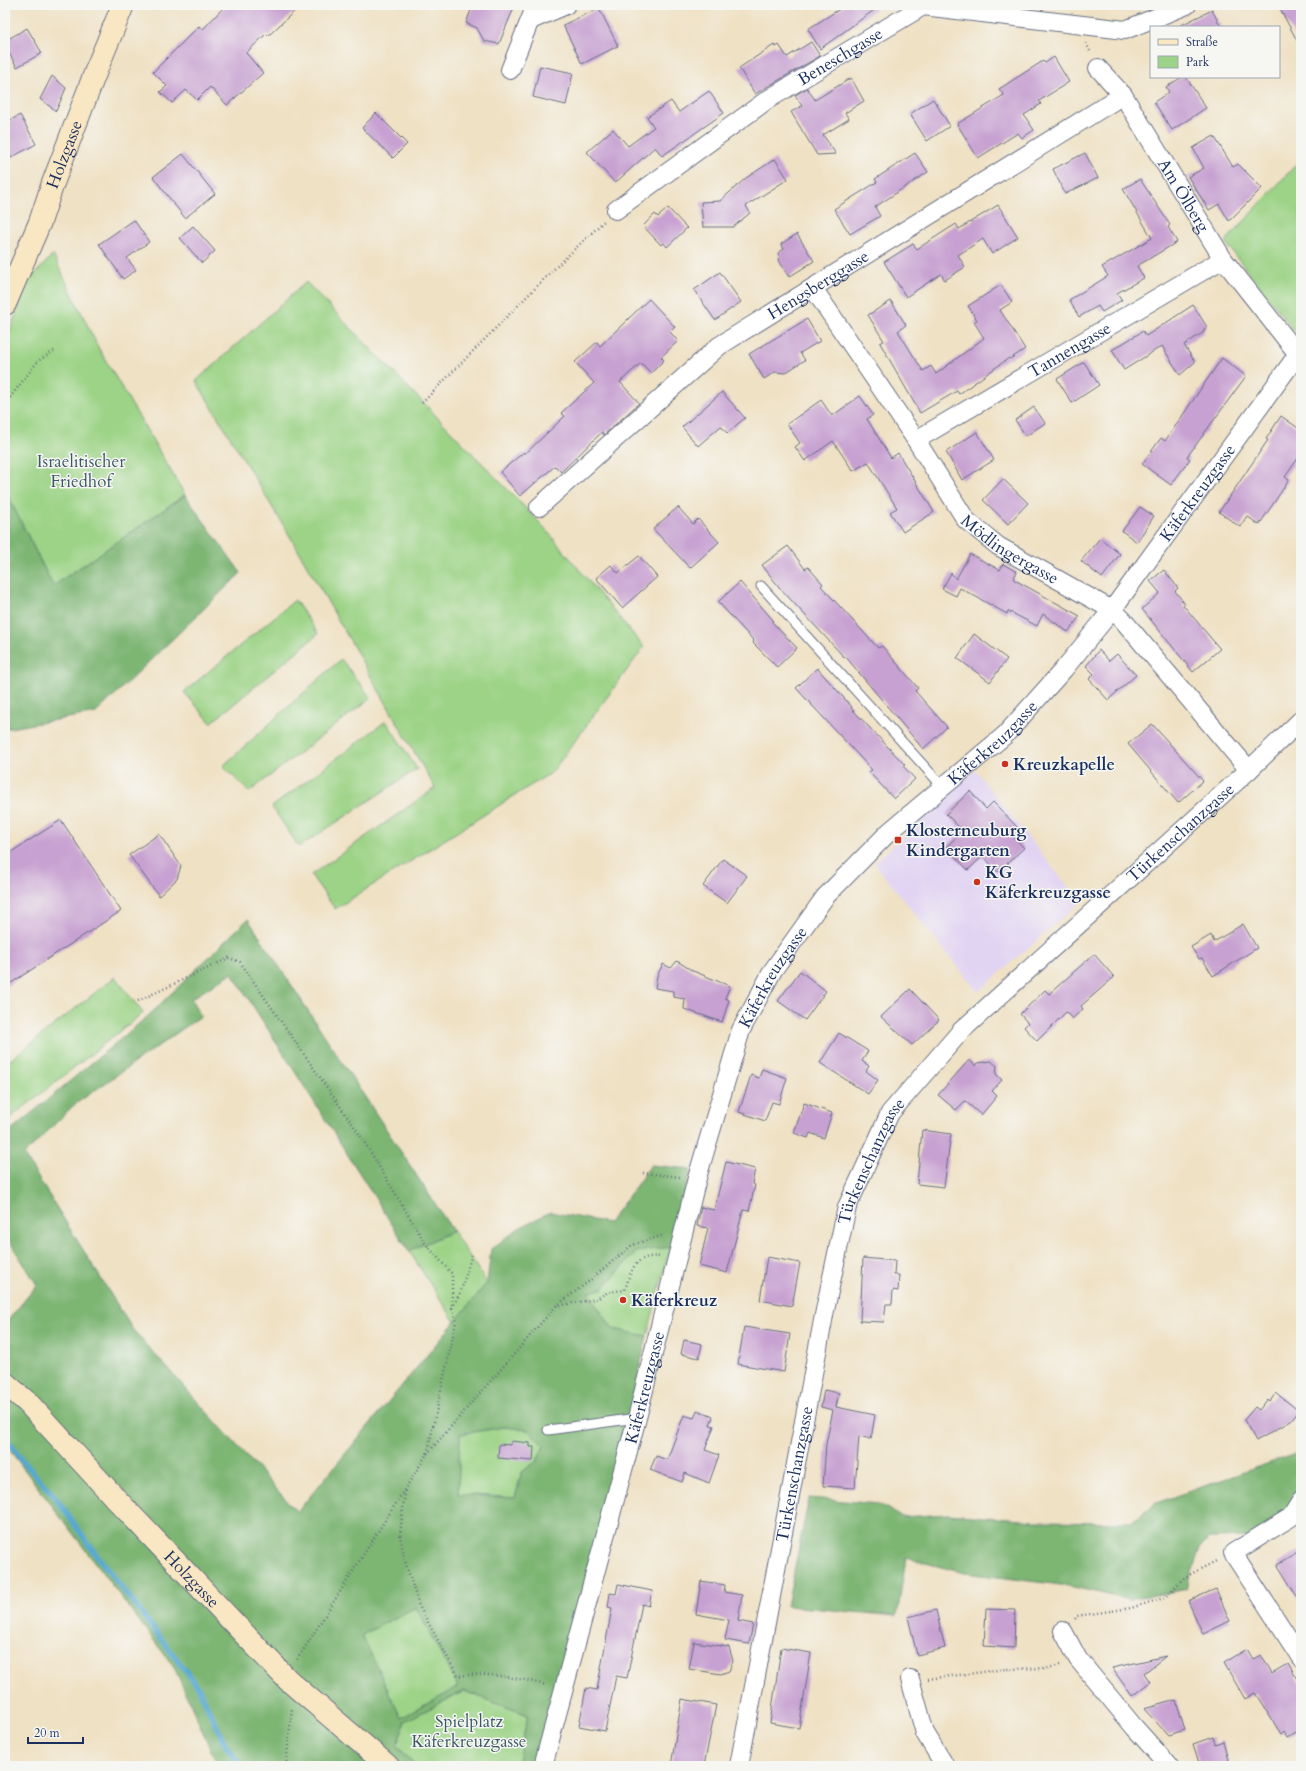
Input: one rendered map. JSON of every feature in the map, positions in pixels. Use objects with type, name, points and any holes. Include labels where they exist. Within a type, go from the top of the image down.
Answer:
[{"type":"street","name":"Holzgasse","points":[[5,304],[40,222],[89,90],[123,5]]},
{"type":"street","points":[[510,70],[534,13],[566,5]]},
{"type":"street","name":"Beneschgasse","points":[[616,210],[767,100],[923,6],[1077,26],[1125,30],[1187,5]]},
{"type":"street","name":"Am Ölberg","points":[[1098,68],[1123,95],[1222,259],[1300,354]]},
{"type":"street","name":"Hengsberggasse","points":[[539,507],[719,346],[1123,95]]},
{"type":"street","name":"Tannengasse","points":[[916,440],[1222,259]]},
{"type":"street","name":"Mödlingergasse","points":[[813,288],[916,440],[966,520],[998,546],[1112,610],[1122,619],[1249,770]]},
{"type":"street","name":"Käferkreuzgasse","points":[[543,1766],[637,1418],[696,1178],[741,1030],[773,970],[825,897],[889,832],[1005,735],[1064,669],[1112,610],[1300,354]]},
{"type":"street","name":"Türkenschanzgasse","points":[[739,1766],[825,1310],[847,1207],[890,1112],[961,1032],[1249,770],[1301,720]]},
{"type":"street","name":"Holzgasse","points":[[5,1383],[28,1403],[117,1500],[288,1680],[388,1766]]},
{"type":"street","points":[[1301,1501],[1291,1517],[1233,1553],[1301,1658]]},
{"type":"street","points":[[1063,1631],[1078,1659],[1135,1728],[1169,1766]]},
{"type":"street","points":[[910,1679],[925,1733],[945,1766]]},
{"type":"lane","points":[[761,586],[943,787]]},
{"type":"lane","points":[[548,1430],[637,1418]]},
{"type":"path","points":[[1077,26],[1098,68]]},
{"type":"path","points":[[422,403],[552,271],[616,210]]},
{"type":"path","points":[[5,404],[38,361],[54,351]]},
{"type":"path","points":[[138,1001],[229,958],[240,962],[362,1138],[425,1243],[452,1274],[452,1308],[456,1322],[427,1454]]},
{"type":"path","points":[[643,1173],[696,1178]]},
{"type":"path","points":[[286,1766],[293,1698],[288,1680],[292,1668],[427,1454],[556,1306],[588,1282],[632,1245],[666,1234],[682,1234]]},
{"type":"path","points":[[452,1308],[461,1291],[472,1254]]},
{"type":"path","points":[[556,1306],[597,1299],[608,1292],[625,1290],[632,1270],[641,1259],[648,1256]]},
{"type":"path","points":[[405,1489],[400,1534],[404,1558],[419,1606],[458,1676],[470,1674],[521,1678],[564,1689]]},
{"type":"path","points":[[1063,1631],[1077,1616],[1131,1608],[1164,1598],[1185,1577],[1233,1553]]},
{"type":"path","points":[[910,1679],[918,1680],[1006,1669],[1048,1668],[1078,1659]]},
{"type":"shaded area","name":"KG Käferkreuzgasse","points":[[975,770],[1080,902],[978,992],[874,863]]},
{"type":"green space","points":[[1301,159],[1301,333],[1299,337],[1225,242]]},
{"type":"green space","name":"Israelitischer Friedhof","points":[[53,255],[99,349],[185,495],[53,586],[5,490],[5,344],[28,281]]},
{"type":"green space","points":[[306,282],[542,525],[644,647],[552,772],[335,909],[311,875],[435,788],[291,538],[196,381]]},
{"type":"green space","points":[[5,490],[53,586],[185,495],[241,573],[96,713],[5,729]]},
{"type":"green space","points":[[295,600],[318,634],[211,723],[184,692]]},
{"type":"green space","points":[[341,659],[371,698],[249,792],[223,766]]},
{"type":"green space","points":[[386,721],[417,769],[299,847],[272,807]]},
{"type":"green space","points":[[248,919],[453,1231],[409,1251],[232,973],[191,999],[201,1016],[74,1105],[24,1155],[133,1330],[297,1512],[487,1283],[491,1249],[519,1228],[550,1212],[609,1223],[651,1165],[691,1169],[670,1247],[636,1252],[603,1288],[588,1293],[613,1329],[647,1336],[621,1448],[535,1766],[517,1766],[528,1715],[464,1691],[405,1721],[397,1745],[415,1766],[218,1766],[174,1667],[5,1444],[5,1324],[37,1285],[5,1234],[5,1135],[147,1017]],"holes":[[[505,1427],[528,1430],[544,1446],[537,1461],[522,1472],[515,1498],[458,1494],[460,1434]],[[416,1607],[458,1687],[401,1718],[362,1635]]]},
{"type":"green space","points":[[115,977],[143,1013],[5,1122],[5,1064]]},
{"type":"green space","points":[[453,1231],[487,1283],[455,1322],[409,1251]]},
{"type":"green space","points":[[670,1247],[647,1336],[613,1329],[588,1293],[603,1288],[636,1252]]},
{"type":"green space","points":[[505,1427],[528,1430],[544,1446],[537,1461],[522,1472],[515,1498],[458,1494],[460,1434]]},
{"type":"green space","points":[[1301,1452],[1301,1509],[1258,1537],[1209,1538],[1200,1548],[1186,1589],[1130,1600],[1069,1586],[965,1573],[906,1558],[897,1616],[787,1606],[809,1498],[879,1504],[902,1517],[948,1514],[1034,1521],[1131,1522],[1156,1503]]},
{"type":"green space","points":[[416,1607],[458,1687],[401,1718],[362,1635]]},
{"type":"green space","name":"Spielplatz Käferkreuzgasse","points":[[464,1691],[528,1715],[517,1766],[415,1766],[397,1745],[405,1721]]},
{"type":"building","points":[[226,5],[301,5],[268,36],[266,34],[246,53],[263,73],[227,105],[210,87],[197,100],[186,90],[172,103],[160,92],[167,86],[153,72],[199,26],[202,30]]},
{"type":"building","points":[[473,5],[515,5],[499,44],[484,41],[477,28],[466,23]]},
{"type":"building","points":[[846,5],[881,5],[820,49],[808,29]]},
{"type":"building","points":[[1278,5],[1301,5],[1301,48]]},
{"type":"building","points":[[599,8],[618,46],[582,64],[563,25]]},
{"type":"building","points":[[1212,10],[1220,26],[1179,26]]},
{"type":"building","points":[[27,28],[42,53],[17,67],[5,46],[5,41]]},
{"type":"building","points":[[811,42],[820,56],[755,94],[739,68],[774,45],[776,47],[779,45],[787,57]]},
{"type":"building","points":[[1054,57],[1069,82],[1039,101],[1041,104],[1024,115],[1034,130],[1022,138],[1018,133],[978,158],[957,124],[1004,95],[999,89],[1043,61],[1045,63]]},
{"type":"building","points":[[540,66],[573,73],[566,105],[533,97]]},
{"type":"building","points":[[52,76],[66,88],[56,111],[40,99]]},
{"type":"building","points":[[851,78],[864,101],[845,113],[849,119],[823,135],[836,154],[817,155],[791,112],[802,106],[795,95],[807,88],[815,100]]},
{"type":"building","points":[[1180,78],[1187,78],[1206,108],[1172,130],[1154,102],[1169,92],[1166,87]]},
{"type":"building","points":[[709,91],[724,113],[662,156],[655,147],[615,183],[587,152],[613,129],[628,146],[654,127],[647,117],[671,101],[679,112]]},
{"type":"building","points":[[933,99],[950,126],[927,141],[910,114]]},
{"type":"building","points":[[376,113],[407,144],[393,158],[362,128]]},
{"type":"building","points":[[20,115],[36,144],[5,161],[5,123]]},
{"type":"building","points":[[1214,136],[1233,167],[1238,164],[1262,188],[1229,221],[1219,204],[1209,210],[1188,177],[1204,168],[1193,148]]},
{"type":"building","points":[[915,153],[928,172],[875,207],[880,216],[850,234],[834,209],[877,182],[875,179]]},
{"type":"building","points":[[1085,153],[1098,178],[1065,194],[1053,169]]},
{"type":"building","points":[[183,154],[215,194],[185,218],[153,177]]},
{"type":"building","points":[[775,159],[788,179],[746,206],[750,213],[733,227],[703,227],[701,202],[720,201],[746,178]]},
{"type":"building","points":[[1140,179],[1170,225],[1168,227],[1177,242],[1137,266],[1144,278],[1117,293],[1122,300],[1102,312],[1098,306],[1079,317],[1069,300],[1108,276],[1102,267],[1152,238],[1123,189]]},
{"type":"building","points":[[998,205],[1018,237],[992,254],[983,239],[958,255],[965,267],[945,280],[941,274],[906,297],[884,262],[913,244],[917,249],[956,224],[959,229]]},
{"type":"building","points":[[668,208],[687,228],[667,247],[664,243],[661,245],[643,226],[655,214],[658,217]]},
{"type":"building","points":[[134,220],[149,242],[127,258],[136,270],[123,279],[99,244]]},
{"type":"building","points":[[193,226],[215,251],[202,263],[180,238]]},
{"type":"building","points":[[797,234],[814,261],[789,277],[778,259],[780,257],[778,253],[784,249],[781,244]]},
{"type":"building","points":[[720,272],[741,302],[715,320],[694,290]]},
{"type":"building","points":[[1001,285],[1012,302],[1000,310],[1025,349],[1010,359],[1009,358],[959,394],[957,391],[920,413],[880,343],[884,341],[868,315],[891,301],[906,325],[898,331],[923,371],[931,366],[936,374],[984,338],[974,322],[977,320],[968,306]]},
{"type":"building","points":[[649,299],[675,327],[670,332],[678,341],[661,357],[664,360],[651,373],[641,363],[620,382],[639,403],[604,435],[602,432],[561,472],[555,466],[520,496],[500,472],[524,452],[525,454],[565,416],[561,413],[594,383],[575,362],[597,342],[600,346]]},
{"type":"building","points":[[1193,305],[1207,327],[1204,329],[1204,332],[1184,345],[1195,362],[1180,375],[1162,346],[1124,370],[1112,350],[1143,331],[1146,336]]},
{"type":"building","points":[[807,319],[820,341],[800,353],[805,360],[785,373],[775,372],[764,379],[749,354]]},
{"type":"building","points":[[1222,358],[1246,376],[1187,457],[1190,459],[1171,485],[1142,464],[1161,438],[1165,441]]},
{"type":"building","points":[[1084,362],[1099,385],[1072,403],[1057,379]]},
{"type":"building","points":[[722,392],[745,418],[727,433],[721,426],[698,446],[682,427]]},
{"type":"building","points":[[860,396],[873,415],[867,419],[891,458],[898,453],[934,512],[903,532],[890,512],[897,508],[868,462],[853,471],[833,441],[805,461],[795,447],[800,443],[787,424],[821,400],[832,416]]},
{"type":"building","points":[[1034,407],[1045,423],[1026,436],[1015,420]]},
{"type":"building","points":[[1281,416],[1301,430],[1301,454],[1285,477],[1289,480],[1259,525],[1247,516],[1240,527],[1219,512],[1268,440],[1266,439]]},
{"type":"building","points":[[977,432],[994,460],[962,480],[946,452]]},
{"type":"building","points":[[1003,479],[1028,503],[1008,524],[983,500]]},
{"type":"building","points":[[678,507],[693,524],[698,519],[719,542],[690,568],[653,529]]},
{"type":"building","points":[[1140,507],[1154,516],[1137,542],[1122,531]]},
{"type":"building","points":[[1100,538],[1120,554],[1102,578],[1081,561]]},
{"type":"building","points":[[788,546],[805,569],[808,567],[823,584],[821,586],[878,648],[882,646],[918,688],[915,691],[947,727],[923,749],[845,656],[844,657],[779,587],[762,565]]},
{"type":"building","points":[[970,554],[1000,570],[1003,564],[1017,572],[1013,579],[1080,616],[1068,632],[1043,614],[1037,626],[1008,611],[1007,614],[960,588],[956,596],[942,589],[951,573],[956,579]]},
{"type":"building","points":[[639,556],[657,577],[622,608],[596,578],[611,565],[618,573]]},
{"type":"building","points":[[1164,570],[1178,588],[1175,591],[1185,604],[1183,605],[1220,649],[1193,672],[1142,609],[1160,593],[1150,581]]},
{"type":"building","points":[[740,582],[773,620],[772,622],[797,648],[777,667],[753,643],[754,641],[718,602]]},
{"type":"building","points":[[974,634],[1007,659],[990,682],[957,658]]},
{"type":"building","points":[[1099,650],[1109,661],[1117,654],[1136,675],[1108,700],[1089,679],[1094,674],[1086,666]]},
{"type":"building","points":[[817,668],[852,707],[851,708],[905,765],[903,766],[915,779],[894,799],[869,772],[872,770],[796,688]]},
{"type":"building","points":[[1152,724],[1203,781],[1178,803],[1128,744]]},
{"type":"building","points":[[970,791],[986,809],[993,802],[1017,827],[1011,834],[1024,848],[998,872],[983,856],[968,870],[946,847],[963,831],[946,814]]},
{"type":"building","points":[[61,820],[121,911],[5,987],[5,856]]},
{"type":"building","points":[[159,834],[181,866],[177,879],[159,896],[129,855]]},
{"type":"building","points":[[723,859],[747,876],[727,903],[703,886]]},
{"type":"building","points":[[1243,924],[1257,948],[1213,976],[1202,958],[1199,959],[1191,947],[1211,935],[1214,942]]},
{"type":"building","points":[[1094,954],[1114,977],[1081,1006],[1083,1009],[1072,1019],[1066,1012],[1037,1041],[1024,1027],[1028,1023],[1020,1014],[1045,990],[1049,994]]},
{"type":"building","points":[[677,961],[693,971],[730,986],[725,998],[729,1000],[722,1022],[684,1009],[685,999],[673,997],[673,991],[655,988],[657,976],[663,964],[671,968]]},
{"type":"building","points":[[800,971],[826,991],[805,1020],[778,1001]]},
{"type":"building","points":[[910,989],[939,1020],[912,1045],[881,1017]]},
{"type":"building","points":[[839,1033],[868,1051],[862,1061],[869,1066],[866,1071],[878,1080],[868,1094],[820,1063]]},
{"type":"building","points":[[969,1060],[976,1066],[978,1063],[991,1061],[997,1066],[996,1074],[1002,1080],[992,1091],[997,1096],[981,1115],[965,1101],[956,1110],[938,1095]]},
{"type":"building","points":[[762,1069],[787,1078],[779,1104],[772,1102],[765,1121],[739,1112],[751,1075],[759,1078]]},
{"type":"building","points":[[804,1103],[832,1113],[824,1138],[810,1133],[808,1138],[794,1133]]},
{"type":"building","points":[[922,1130],[951,1134],[944,1187],[917,1184]]},
{"type":"building","points":[[726,1162],[755,1169],[752,1184],[755,1185],[749,1211],[743,1210],[727,1273],[699,1266],[708,1228],[697,1226],[701,1207],[714,1210]]},
{"type":"building","points":[[767,1257],[800,1263],[792,1306],[760,1300]]},
{"type":"building","points":[[863,1258],[895,1261],[894,1275],[899,1275],[898,1291],[893,1290],[892,1304],[886,1304],[884,1322],[860,1321]]},
{"type":"building","points":[[744,1327],[790,1334],[784,1372],[738,1364]]},
{"type":"building","points":[[684,1340],[702,1344],[699,1358],[681,1354]]},
{"type":"building","points":[[824,1390],[839,1393],[836,1407],[875,1415],[871,1439],[859,1436],[855,1488],[823,1486],[826,1444],[833,1410],[821,1407]]},
{"type":"building","points":[[1276,1393],[1299,1411],[1291,1421],[1256,1441],[1244,1420],[1255,1407],[1259,1410],[1268,1399],[1270,1401]]},
{"type":"building","points":[[697,1410],[713,1417],[710,1425],[714,1426],[705,1450],[719,1455],[709,1483],[685,1473],[682,1482],[650,1470],[656,1456],[667,1460],[684,1415],[694,1418]]},
{"type":"building","points":[[511,1441],[530,1443],[530,1447],[534,1447],[533,1461],[498,1458],[499,1444],[511,1445]]},
{"type":"building","points":[[1301,1550],[1301,1603],[1277,1564]]},
{"type":"building","points":[[701,1581],[725,1585],[724,1592],[742,1595],[738,1621],[753,1624],[749,1644],[725,1640],[729,1620],[696,1614]]},
{"type":"building","points":[[618,1584],[652,1591],[649,1606],[642,1604],[627,1678],[616,1676],[605,1731],[579,1726],[586,1688],[597,1690],[612,1608],[608,1607],[610,1593],[616,1594]]},
{"type":"building","points":[[1216,1589],[1230,1621],[1203,1634],[1188,1601]]},
{"type":"building","points":[[986,1609],[1015,1610],[1014,1648],[984,1646]]},
{"type":"building","points":[[936,1610],[945,1648],[917,1655],[908,1617]]},
{"type":"building","points":[[694,1642],[729,1647],[733,1661],[729,1671],[721,1674],[689,1669]]},
{"type":"building","points":[[781,1648],[811,1653],[799,1728],[770,1723]]},
{"type":"building","points":[[1247,1649],[1253,1659],[1261,1655],[1272,1674],[1289,1664],[1301,1684],[1301,1729],[1288,1737],[1284,1731],[1281,1734],[1255,1693],[1245,1699],[1224,1663]]},
{"type":"building","points":[[1166,1656],[1144,1673],[1150,1682],[1132,1696],[1112,1668]]},
{"type":"building","points":[[682,1699],[716,1705],[704,1766],[671,1766]]},
{"type":"building","points":[[1176,1700],[1185,1730],[1168,1735],[1144,1709]]},
{"type":"building","points":[[1213,1737],[1215,1744],[1223,1741],[1230,1766],[1200,1766],[1193,1744]]},
{"type":"waterway","points":[[5,1436],[21,1459],[55,1497],[92,1549],[198,1687],[227,1748],[241,1766]]},
{"type":"place","name":"Kreuzkapelle","points":[[1005,764]]},
{"type":"place","name":"Klosterneuburg Kindergarten","points":[[898,840]]},
{"type":"place","name":"KG Käferkreuzgasse","points":[[977,882]]},
{"type":"place","name":"Käferkreuz","points":[[623,1300]]}]
